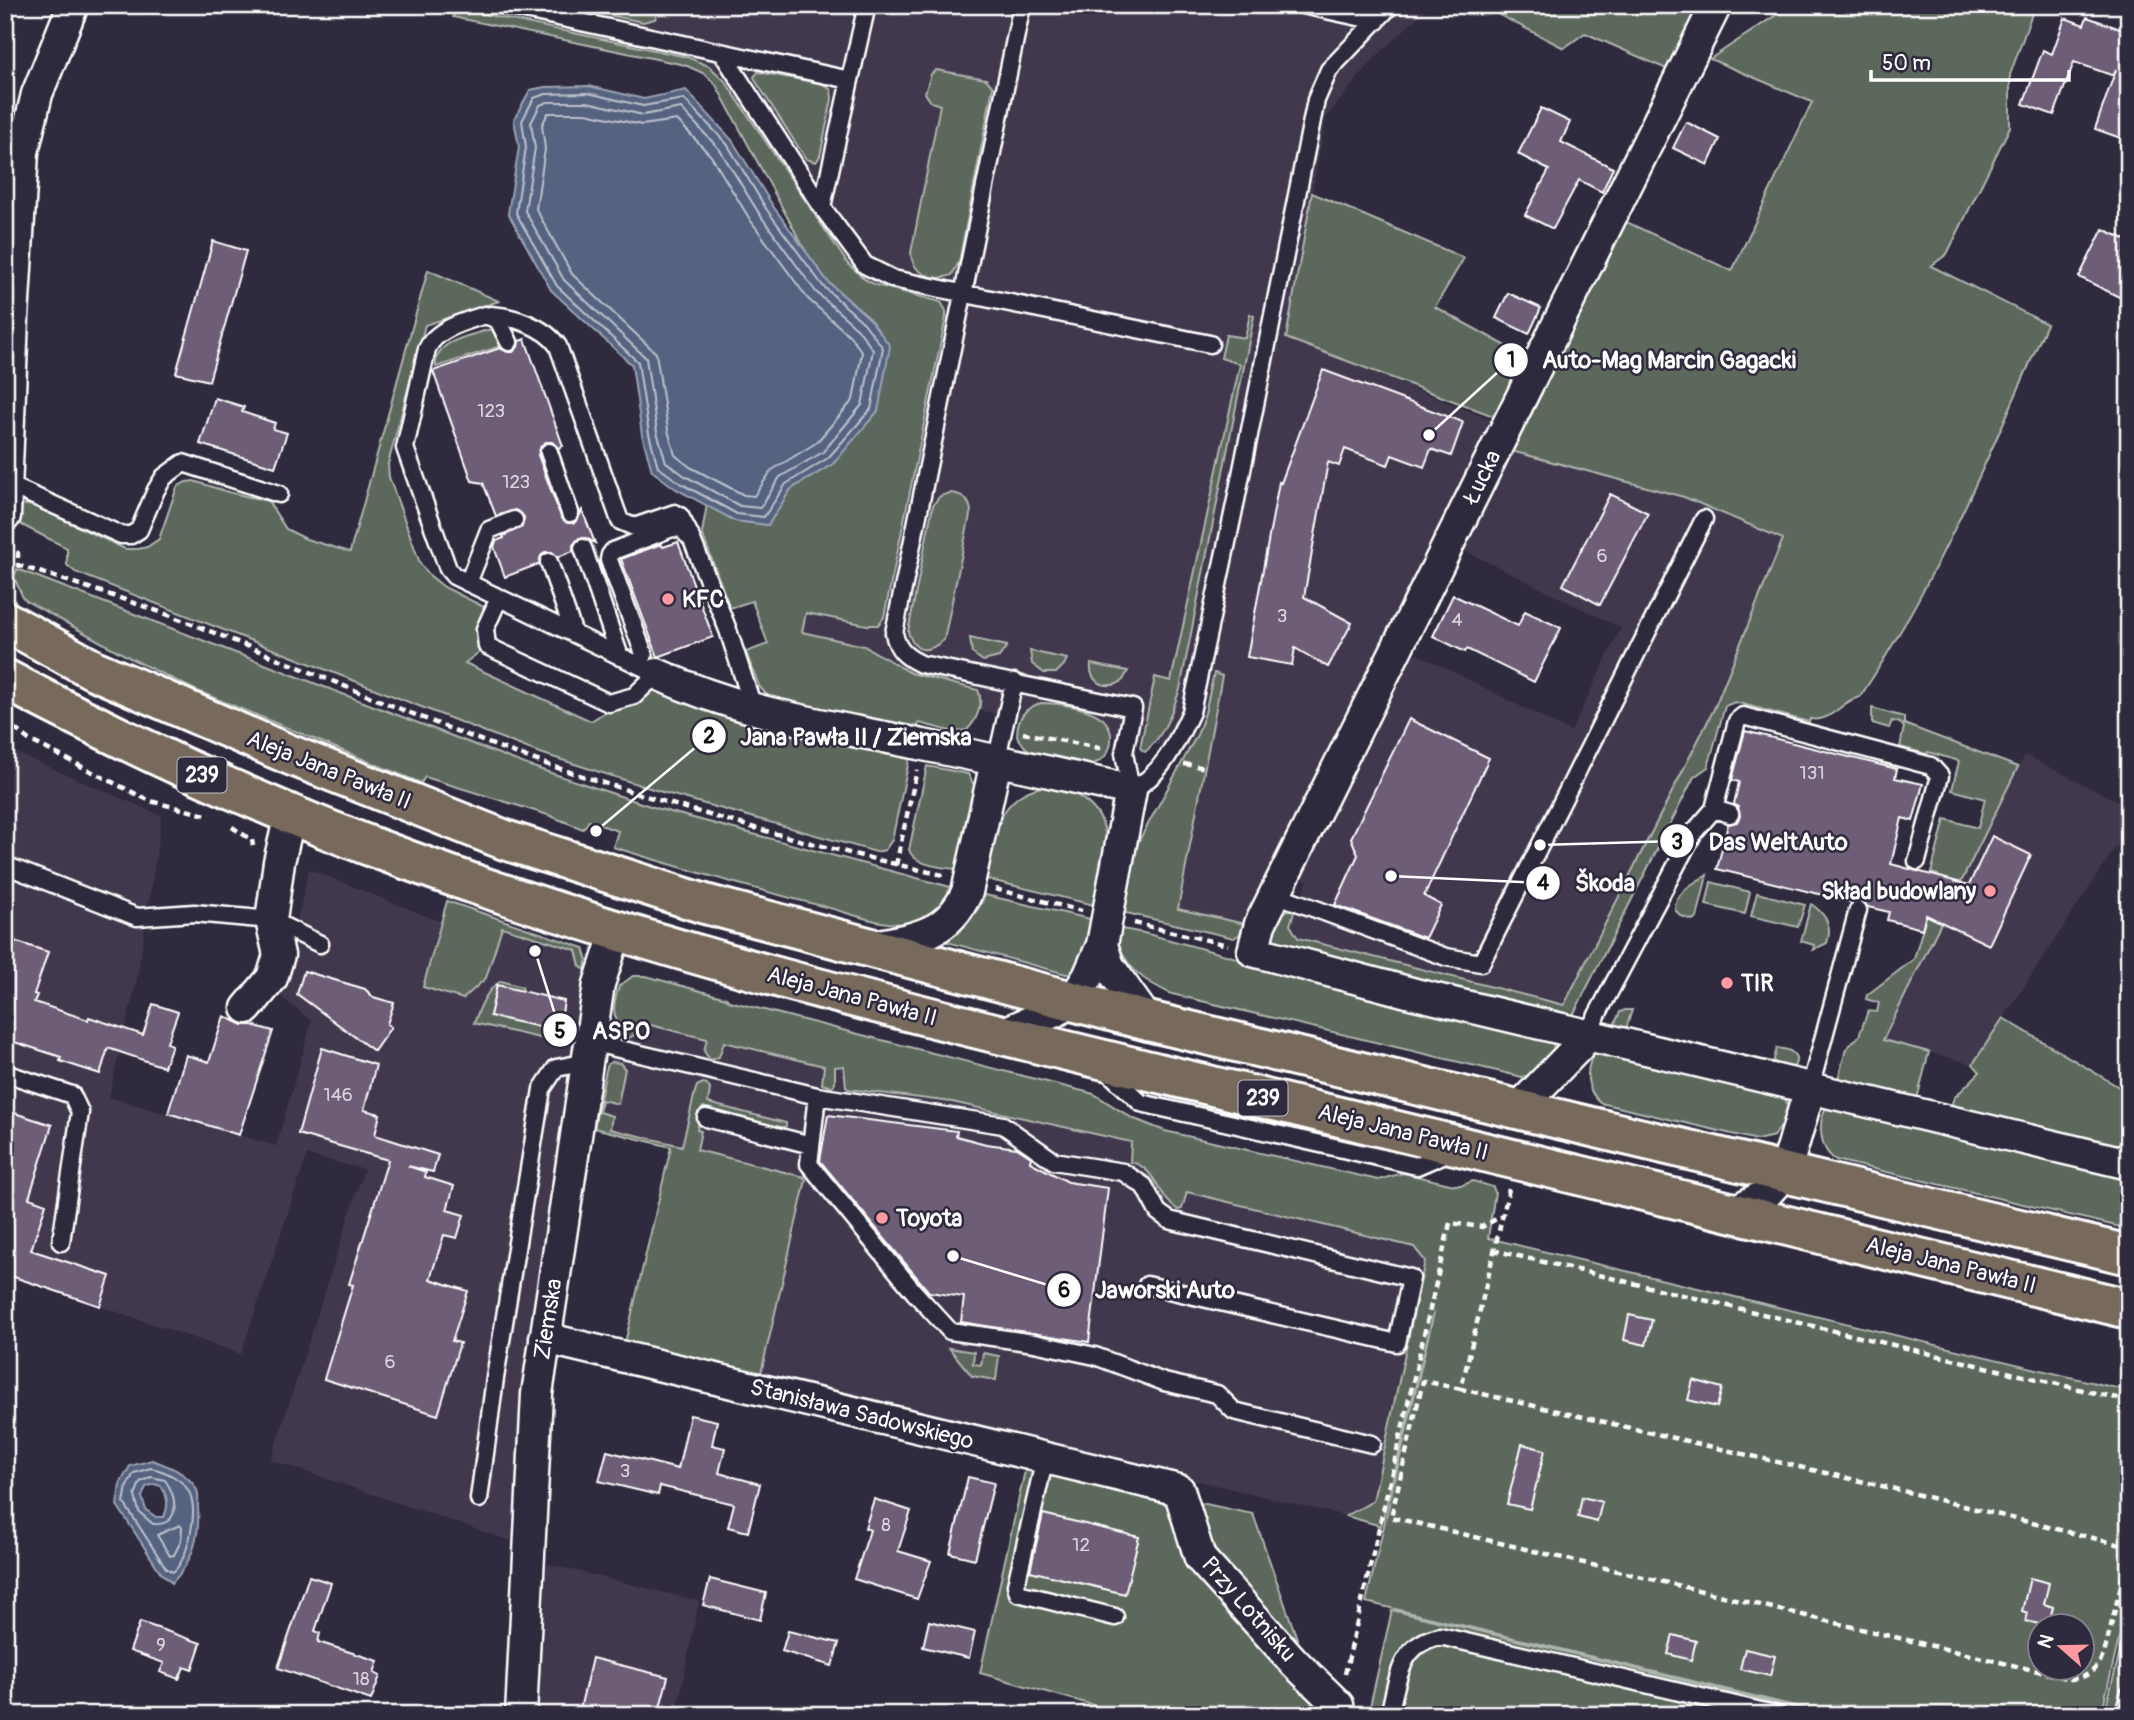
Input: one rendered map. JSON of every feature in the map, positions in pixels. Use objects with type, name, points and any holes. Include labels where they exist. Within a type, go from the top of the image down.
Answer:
[{"type":"main road","name":"Aleja Jana Pawła II","points":[[5,621],[133,689],[288,754],[482,831],[705,904],[1148,1021],[2129,1255]]},
{"type":"main road","name":"Aleja Jana Pawła II","points":[[5,679],[138,747],[290,815],[417,864],[555,911],[726,962],[999,1035],[2129,1309]]},
{"type":"street","points":[[5,516],[9,318],[23,152],[37,94],[73,5]]},
{"type":"street","name":"Łucka","points":[[1253,951],[1260,924],[1716,5]]},
{"type":"street","points":[[648,670],[701,694],[754,710],[1131,790],[1105,931],[1084,985],[1058,1010],[999,1035]]},
{"type":"street","points":[[864,947],[915,939],[936,930],[961,906],[969,882],[996,762]]},
{"type":"street","points":[[247,1008],[272,978],[279,955],[271,920],[279,862],[290,815]]},
{"type":"street","name":"Ziemska","points":[[521,1715],[537,1394],[599,984],[617,929]]},
{"type":"street","points":[[1105,931],[1109,966],[1148,1021]]},
{"type":"street","points":[[1253,951],[1415,994],[2129,1164]]},
{"type":"street","points":[[1519,1108],[1580,1045],[1587,1034]]},
{"type":"street","points":[[1733,1212],[1765,1195],[1785,1173],[1810,1088]]},
{"type":"street","name":"Stanisława Sadowskiego","points":[[545,1338],[1178,1490]]},
{"type":"street","name":"Przy Lotnisku","points":[[1178,1490],[1200,1558],[1339,1710]]},
{"type":"lane","points":[[502,5],[850,80]]},
{"type":"lane","points":[[822,207],[867,5]]},
{"type":"lane","points":[[1022,5],[894,633],[899,649],[905,656],[922,664],[1133,708],[1125,753],[1131,790],[1143,784],[1158,768],[1177,740],[1191,712],[1316,100],[1329,70],[1391,5]]},
{"type":"lane","points":[[1303,5],[1377,21]]},
{"type":"lane","points":[[722,53],[822,207],[865,265],[873,271],[893,279],[1210,344]]},
{"type":"lane","points":[[491,315],[501,323],[509,342]]},
{"type":"lane","points":[[648,670],[454,576],[448,569],[405,448],[427,349],[434,338],[477,317],[491,315],[511,317],[548,335],[558,346],[620,521],[634,527],[675,513],[680,516],[728,630],[754,710]]},
{"type":"lane","points":[[549,452],[570,513]]},
{"type":"lane","points":[[7,484],[121,535],[131,535],[139,530],[164,477],[183,463],[279,494]]},
{"type":"lane","points":[[1275,894],[1446,957],[1481,963],[1704,519]]},
{"type":"lane","points":[[468,583],[489,530],[514,520]]},
{"type":"lane","points":[[499,598],[485,629],[487,646],[609,703],[634,696],[648,670],[610,560],[610,552],[672,528],[682,529],[690,535]]},
{"type":"lane","points":[[583,548],[620,657]]},
{"type":"lane","points":[[549,562],[574,634]]},
{"type":"lane","points":[[996,762],[1014,682]]},
{"type":"lane","points":[[1587,1034],[1695,832],[1714,809],[1737,721],[1743,716],[1931,766],[1940,776],[1917,861]]},
{"type":"lane","points":[[1714,809],[1730,814]]},
{"type":"lane","points":[[5,865],[137,917],[194,913],[271,920],[320,944]]},
{"type":"lane","points":[[1810,1088],[1858,910]]},
{"type":"lane","points":[[480,1499],[495,1378],[542,1089],[556,1068],[589,1052],[817,1096],[1003,1125],[1055,1161],[1122,1172],[1144,1186],[1158,1212],[1169,1220],[1410,1278],[1397,1343],[1147,1285]]},
{"type":"lane","points":[[5,1073],[72,1096],[80,1112],[61,1242]]},
{"type":"lane","points":[[817,1096],[809,1164],[915,1293],[950,1331],[1034,1343],[1095,1356],[1164,1382],[1217,1394],[1234,1411],[1371,1444]]},
{"type":"lane","points":[[706,1118],[811,1145]]},
{"type":"lane","points":[[1045,1458],[1016,1586],[1018,1593],[1115,1618]]},
{"type":"lane","points":[[1389,1715],[1401,1665],[1424,1639],[1440,1636],[1778,1715]]},
{"type":"lane","points":[[2124,1715],[2129,1695]]},
{"type":"path","points":[[5,548],[18,554],[18,565]]},
{"type":"path","points":[[5,561],[171,616],[555,767],[718,817],[969,882],[1105,931],[1253,951]]},
{"type":"path","points":[[5,721],[29,740],[150,801],[209,816]]},
{"type":"path","points":[[231,826],[253,840],[254,856],[279,862]]},
{"type":"path","points":[[1461,1389],[1517,1160]]},
{"type":"path","points":[[1339,1710],[1450,1223],[1482,1227],[1503,1214]]},
{"type":"path","points":[[1493,1250],[2129,1401]]},
{"type":"path","points":[[2129,1547],[1895,1489],[1423,1381],[1391,1517],[2071,1679],[2088,1674],[2098,1666],[2104,1654],[2129,1553]]},
{"type":"shaded area","points":[[455,5],[1430,5],[1373,60],[1326,117],[1312,193],[1295,341],[1496,422],[1245,924],[1179,909],[1208,755],[776,671],[819,246],[716,85],[705,74],[685,65],[453,17]]},
{"type":"shaded area","points":[[1508,450],[1684,497],[1783,538],[1714,709],[1564,1005],[1275,933],[1282,913],[1296,906],[1308,881],[1297,875],[1396,675],[1416,653],[1571,732],[1621,628],[1459,548]]},
{"type":"shaded area","points":[[5,748],[162,816],[137,979],[109,1097],[276,1146],[312,1021],[280,996],[309,869],[441,922],[447,901],[586,950],[587,964],[551,1232],[526,1361],[511,1541],[271,1460],[364,1169],[307,1155],[241,1354],[5,1274]]},
{"type":"shaded area","points":[[2025,755],[2129,807],[2129,827],[1973,1064],[1882,1040]]},
{"type":"shaded area","points":[[630,993],[1139,1129],[1186,1192],[1414,1247],[1425,1261],[1373,1501],[1346,1516],[961,1425],[761,1373],[806,1180],[594,1128],[606,1070]]},
{"type":"shaded area","points":[[547,1564],[699,1601],[676,1715],[539,1715]]},
{"type":"green space","points":[[455,5],[466,5],[474,12],[687,57],[709,66],[725,81],[848,264],[876,285],[941,302],[946,317],[884,617],[878,625],[867,625],[806,613],[802,632],[864,646],[911,673],[978,690],[979,711],[967,730],[954,732],[919,723],[916,732],[770,699],[759,686],[746,652],[768,644],[752,601],[730,608],[702,533],[707,504],[735,521],[768,525],[791,489],[833,464],[869,318],[828,282],[805,250],[716,85],[705,74],[685,65],[453,17]]},
{"type":"green space","points":[[559,5],[617,5],[643,11],[644,5],[660,7],[655,19],[643,22]]},
{"type":"green space","points":[[1480,5],[1704,5],[1671,71],[1585,33],[1564,48]]},
{"type":"green space","points":[[1791,5],[2035,5],[2010,75],[2010,127],[1947,254],[1931,266],[2047,324],[1961,515],[1914,608],[1860,697],[1847,702],[1831,715],[1810,719],[1809,722],[1735,702],[1725,706],[1708,767],[1694,777],[1572,1017],[1277,945],[1271,936],[1278,916],[1296,906],[1290,925],[1298,938],[1564,1005],[1714,709],[1783,539],[1684,497],[1508,450],[1620,219],[1732,271],[1812,102],[1710,59]]},
{"type":"green space","points":[[936,70],[986,79],[993,87],[959,262],[952,275],[945,277],[931,277],[920,271],[912,260],[911,253],[940,105],[931,102],[925,93],[931,74]]},
{"type":"green space","points":[[758,72],[823,84],[831,90],[832,99],[820,156],[816,162],[806,159],[757,83],[754,77]]},
{"type":"green space","points":[[1312,193],[1464,258],[1435,307],[1523,355],[1496,417],[1286,338]]},
{"type":"green space","points":[[428,270],[499,301],[425,325],[388,464],[389,477],[420,563],[428,574],[444,587],[486,608],[476,630],[482,650],[465,663],[591,721],[608,710],[627,706],[661,688],[910,756],[892,840],[885,850],[876,852],[662,792],[537,752],[75,572],[67,565],[67,548],[20,524],[18,507],[21,504],[34,506],[125,549],[147,547],[159,539],[177,487],[194,481],[268,501],[286,529],[306,539],[350,552]]},
{"type":"green space","points":[[1250,314],[1254,316],[1180,689],[1162,731],[1145,752],[1140,748],[1155,677],[1171,681],[1240,364],[1221,358],[1226,335],[1245,338]]},
{"type":"green space","points":[[491,329],[495,331],[501,346],[436,367],[437,358],[447,345]]},
{"type":"green space","points":[[950,493],[964,497],[971,510],[944,640],[933,647],[923,649],[914,644],[908,632],[933,505],[940,496]]},
{"type":"green space","points":[[17,569],[530,766],[656,808],[954,888],[943,905],[928,917],[905,924],[882,922],[613,847],[618,831],[589,821],[583,829],[548,815],[425,777],[421,783],[193,689],[132,659],[28,602],[23,598],[14,577]]},
{"type":"green space","points":[[970,638],[1007,646],[999,657],[983,661],[972,653]]},
{"type":"green space","points":[[1030,651],[1067,659],[1056,673],[1044,673],[1032,664]]},
{"type":"green space","points":[[1091,664],[1128,671],[1117,684],[1106,685],[1094,679]]},
{"type":"green space","points":[[1214,673],[1222,676],[1178,909],[1245,924],[1234,938],[1122,912],[1136,846],[1197,735]]},
{"type":"green space","points":[[1041,703],[1082,709],[1103,719],[1111,734],[1111,741],[1109,749],[1100,761],[1078,764],[1036,755],[1025,747],[1017,736],[1018,724],[1026,711]]},
{"type":"green space","points":[[1872,708],[1904,717],[1904,724],[2018,767],[1883,1040],[1929,1052],[1916,1103],[1837,1083],[1846,1049],[1859,1036],[1868,1011],[1877,1012],[1879,1003],[1866,999],[1867,995],[1914,959],[1938,875],[1931,873],[1945,819],[1978,828],[1985,799],[1952,790],[1959,761],[1900,747],[1904,727],[1892,721],[1889,728],[1872,723]]},
{"type":"green space","points":[[927,766],[968,774],[976,789],[957,869],[922,862],[909,850]]},
{"type":"green space","points":[[1045,786],[1079,796],[1096,811],[1101,821],[1106,845],[1094,905],[986,879],[995,834],[1006,809],[1028,791]]},
{"type":"green space","points":[[1707,875],[1697,918],[1692,920],[1681,916],[1675,910],[1678,898]]},
{"type":"green space","points":[[1711,882],[1750,892],[1745,914],[1706,905]]},
{"type":"green space","points":[[1757,893],[1805,905],[1798,927],[1751,916]]},
{"type":"green space","points":[[985,895],[1090,919],[1093,922],[1083,962],[1072,974],[1066,974],[947,942],[946,940],[967,924]]},
{"type":"green space","points":[[447,901],[584,948],[587,958],[585,970],[580,966],[576,950],[502,927],[486,978],[463,999],[423,987]]},
{"type":"green space","points":[[1811,904],[1821,912],[1829,926],[1827,943],[1813,950],[1814,945],[1801,941]]},
{"type":"green space","points":[[1122,929],[1548,1036],[1553,1043],[1555,1054],[1531,1075],[1522,1077],[1172,994],[1153,985],[1131,966],[1117,938]]},
{"type":"green space","points":[[633,976],[646,976],[729,1001],[1094,1094],[1132,1118],[1165,1131],[1378,1180],[1403,1173],[1454,1185],[1473,1181],[1493,1187],[1495,1192],[1488,1238],[2129,1391],[2129,1597],[2101,1715],[1832,1715],[1366,1602],[1434,1312],[1381,1526],[1346,1516],[1373,1501],[1425,1261],[1414,1247],[1187,1192],[1182,1209],[1178,1210],[1171,1205],[1146,1170],[1130,1162],[1131,1142],[952,1102],[848,1089],[844,1066],[835,1067],[835,1083],[832,1087],[822,1084],[824,1066],[724,1042],[719,1057],[710,1060],[704,1051],[707,1039],[638,1022],[634,1035],[625,1040],[618,1034],[620,1024],[615,1016],[619,986]]},
{"type":"green space","points":[[501,981],[522,987],[523,991],[497,986],[490,1016],[559,1031],[557,1042],[474,1023],[487,994]]},
{"type":"green space","points":[[1632,1010],[1626,1029],[1772,1067],[1777,1048],[1790,1051],[1796,1061],[1791,1070],[1784,1073],[1623,1034],[1617,1030],[1615,1023],[1620,1012]]},
{"type":"green space","points":[[2003,1018],[2129,1093],[2129,1157],[1950,1108],[1954,1098],[1980,1072],[1973,1064]]},
{"type":"green space","points":[[1598,1047],[1784,1097],[1788,1105],[1783,1123],[1774,1136],[1757,1140],[1601,1103],[1591,1090],[1588,1076],[1590,1061]]},
{"type":"green space","points":[[612,1062],[620,1063],[625,1069],[618,1104],[602,1100],[599,1112],[612,1116],[610,1129],[682,1146],[697,1086],[703,1083],[710,1089],[708,1103],[786,1123],[782,1128],[703,1107],[697,1130],[701,1131],[697,1150],[804,1177],[806,1180],[761,1373],[625,1343],[671,1147],[594,1128],[606,1070]]},
{"type":"green space","points":[[1827,1106],[2129,1174],[2129,1229],[1836,1160],[1826,1149],[1821,1135],[1822,1119]]},
{"type":"green space","points":[[949,1348],[974,1352],[973,1364],[981,1365],[983,1353],[999,1356],[996,1380],[972,1376]]},
{"type":"green space","points":[[1026,1466],[1253,1514],[1324,1715],[1114,1715],[1114,1711],[980,1673]]},
{"type":"green space","points":[[1392,1610],[1825,1715],[1368,1715]]},
{"type":"green space","points":[[2129,1615],[2129,1715],[2104,1715]]},
{"type":"water","points":[[589,86],[644,99],[686,90],[732,140],[773,206],[828,282],[869,318],[890,346],[878,411],[833,464],[791,489],[768,525],[735,521],[676,489],[652,471],[642,435],[632,365],[551,290],[508,213],[519,147],[514,120],[530,90]]},
{"type":"water","points":[[152,1460],[183,1475],[197,1490],[198,1528],[194,1548],[172,1583],[161,1573],[117,1505],[120,1484],[130,1466]],"holes":[[[154,1484],[161,1486],[167,1509],[164,1517],[156,1517],[146,1510],[142,1497],[146,1487]]]},
{"type":"building","points":[[2087,17],[2129,32],[2126,42],[2129,42],[2129,141],[2095,129],[2114,76],[2074,62],[2054,115],[2023,104],[2043,50],[2052,54],[2065,18],[2084,25]]},
{"type":"building","points":[[1541,108],[1570,122],[1561,142],[1613,168],[1602,192],[1579,180],[1553,229],[1525,215],[1549,170],[1518,154]]},
{"type":"building","points":[[1686,122],[1720,139],[1708,165],[1673,148]]},
{"type":"building","points":[[2103,229],[2129,241],[2129,302],[2079,277]]},
{"type":"building","points":[[213,241],[246,251],[209,381],[176,373]]},
{"type":"building","points":[[1508,293],[1541,308],[1529,334],[1496,318]]},
{"type":"building","points":[[525,339],[563,446],[558,448],[552,442],[546,442],[541,446],[538,455],[561,517],[567,523],[574,523],[582,510],[595,543],[579,538],[573,545],[573,551],[558,557],[552,552],[545,552],[539,564],[505,577],[494,547],[496,541],[504,538],[503,536],[522,527],[524,517],[515,510],[496,516],[483,483],[472,481],[433,371],[500,348],[513,352],[519,341]]},
{"type":"building","points":[[1323,370],[1463,422],[1451,456],[1431,449],[1424,467],[1392,455],[1388,465],[1345,449],[1339,466],[1328,462],[1304,597],[1352,623],[1328,667],[1295,648],[1292,665],[1247,657],[1279,482],[1281,483]]},
{"type":"building","points":[[215,398],[244,407],[242,412],[275,423],[273,429],[287,433],[275,467],[200,444]]},
{"type":"building","points":[[1610,494],[1648,513],[1600,605],[1563,585]]},
{"type":"building","name":"KFC","points":[[678,542],[713,637],[658,657],[621,559],[661,544],[663,547]]},
{"type":"building","points":[[1453,595],[1518,626],[1525,611],[1561,628],[1534,682],[1467,649],[1465,652],[1433,636]]},
{"type":"building","points":[[1409,719],[1489,758],[1424,896],[1441,905],[1425,938],[1335,905],[1358,855],[1351,838]]},
{"type":"building","points":[[1745,731],[1897,769],[1895,778],[1923,784],[1913,821],[1902,818],[1891,864],[1969,885],[1992,836],[2031,855],[1989,945],[1926,915],[1922,929],[1887,920],[1889,912],[1868,907],[1861,900],[1851,902],[1717,869],[1728,824],[1737,822],[1740,816],[1738,807],[1734,804],[1739,782],[1732,780]]},
{"type":"building","points":[[5,938],[48,952],[34,994],[37,995],[34,1002],[143,1035],[153,1004],[178,1012],[167,1043],[172,1045],[164,1067],[108,1048],[100,1074],[60,1061],[61,1057],[5,1039]]},
{"type":"building","points":[[304,971],[365,989],[373,997],[394,1003],[387,1024],[391,1027],[374,1051],[297,994]]},
{"type":"building","points":[[497,985],[564,1001],[559,1031],[490,1016]]},
{"type":"building","points":[[224,1016],[243,1025],[273,1031],[239,1135],[168,1113],[186,1055],[209,1062]]},
{"type":"building","points":[[322,1048],[376,1065],[364,1110],[380,1114],[375,1135],[438,1155],[433,1172],[408,1166],[426,1172],[425,1177],[454,1186],[447,1210],[464,1215],[457,1238],[444,1235],[430,1279],[468,1291],[452,1341],[460,1343],[438,1415],[324,1379],[353,1285],[349,1284],[388,1160],[298,1134]]},
{"type":"building","points":[[5,1110],[52,1125],[29,1198],[46,1204],[31,1250],[110,1276],[100,1306],[5,1274]]},
{"type":"building","points":[[828,1115],[957,1131],[956,1136],[1017,1148],[1031,1157],[1030,1162],[1068,1182],[1108,1188],[1089,1342],[961,1322],[964,1297],[929,1292],[820,1161]]},
{"type":"building","points":[[1629,1315],[1652,1320],[1646,1345],[1624,1340]]},
{"type":"building","points":[[1693,1380],[1722,1388],[1717,1407],[1688,1400]]},
{"type":"building","points":[[690,1415],[717,1421],[712,1445],[725,1448],[719,1473],[760,1484],[748,1532],[728,1527],[734,1504],[660,1486],[658,1495],[599,1481],[607,1451],[678,1469]]},
{"type":"building","points":[[1522,1444],[1545,1450],[1530,1509],[1507,1504]]},
{"type":"building","points":[[968,1477],[994,1483],[975,1559],[950,1553]]},
{"type":"building","points":[[1582,1497],[1602,1502],[1597,1522],[1578,1517]]},
{"type":"building","points":[[874,1499],[911,1511],[898,1551],[931,1561],[917,1599],[854,1579],[870,1530],[865,1528]]},
{"type":"building","points":[[1043,1514],[1139,1537],[1125,1594],[1030,1571]]},
{"type":"building","points":[[309,1576],[331,1583],[315,1631],[320,1633],[318,1642],[378,1661],[374,1673],[380,1676],[371,1700],[278,1668]]},
{"type":"building","points":[[2030,1578],[2049,1583],[2044,1604],[2053,1607],[2052,1612],[2022,1611]]},
{"type":"building","points":[[710,1579],[766,1593],[760,1620],[703,1605]]},
{"type":"building","points":[[929,1621],[975,1632],[969,1658],[923,1647]]},
{"type":"building","points":[[140,1622],[201,1643],[192,1670],[184,1667],[179,1679],[160,1672],[164,1663],[130,1651]]},
{"type":"building","points":[[788,1631],[839,1643],[832,1666],[782,1651]]},
{"type":"building","points":[[1673,1635],[1696,1641],[1691,1660],[1668,1654]]},
{"type":"building","points":[[1745,1649],[1775,1656],[1770,1676],[1740,1669]]},
{"type":"building","points":[[592,1658],[668,1677],[658,1715],[590,1715],[580,1709]]},
{"type":"place","name":"Auto-Mag Marcin Gagacki","points":[[1429,435]]},
{"type":"place","name":"KFC","points":[[668,599]]},
{"type":"place","name":"Jana Pawła II / Ziemska","points":[[596,831]]},
{"type":"place","name":"Das WeltAuto","points":[[1540,845]]},
{"type":"place","name":"Škoda","points":[[1391,876]]},
{"type":"place","name":"Skład budowlany","points":[[1990,891]]},
{"type":"place","name":"ASPO","points":[[535,951]]},
{"type":"place","name":"TIR","points":[[1727,983]]},
{"type":"place","name":"Toyota","points":[[882,1218]]},
{"type":"place","name":"Jaworski Auto","points":[[953,1256]]}]
